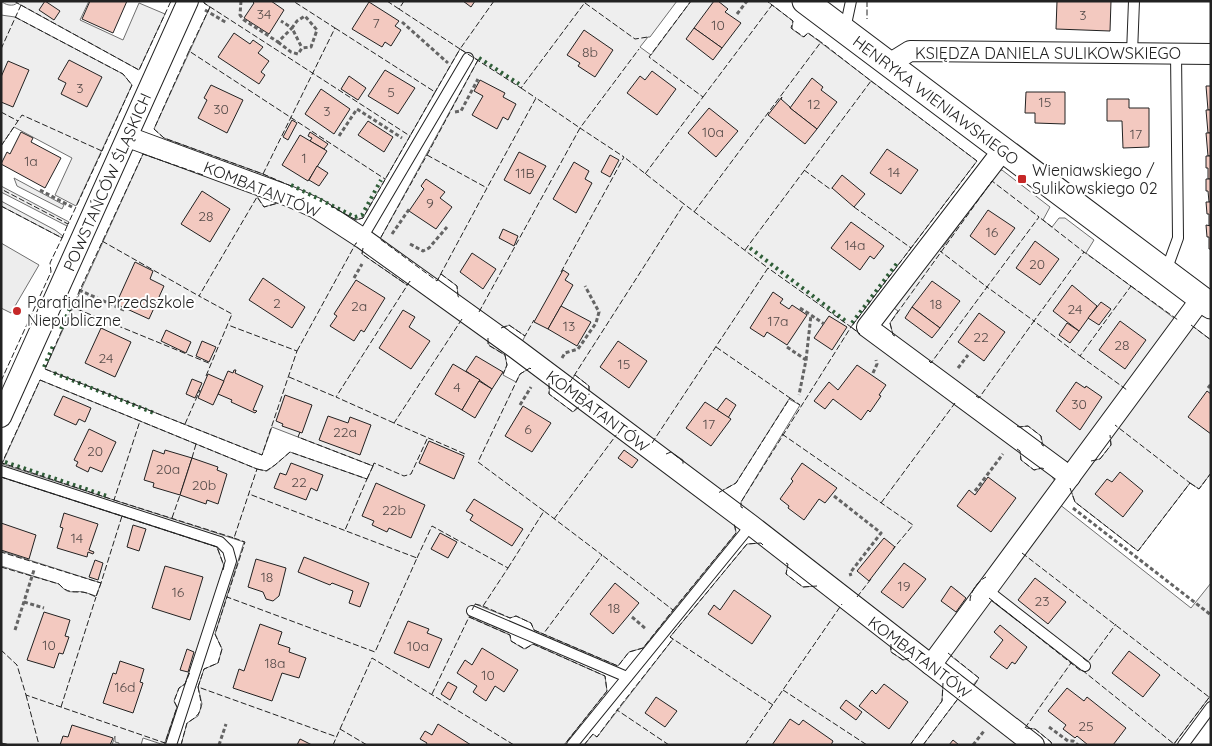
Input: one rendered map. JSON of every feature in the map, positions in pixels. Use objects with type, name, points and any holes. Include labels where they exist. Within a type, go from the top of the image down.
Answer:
[{"type":"street","name":"POWSTAŃCÓW ŚLĄSKICH","points":[[1,417],[188,1]]},
{"type":"street","name":"HENRYKA WIENIAWSKIEGO","points":[[805,1],[1206,303]]},
{"type":"street","name":"KSIĘDZA DANIELA SULIKOWSKIEGO","points":[[889,64],[910,51],[1211,54]]},
{"type":"street","name":"KOMBATANTÓW","points":[[128,137],[291,197],[316,208],[362,238],[515,348],[752,525],[1034,745]]},
{"type":"street","points":[[1003,150],[866,327],[1070,477]]},
{"type":"street","points":[[931,665],[1056,495],[1206,303]]},
{"type":"lane","points":[[844,30],[851,1]]},
{"type":"lane","points":[[1132,53],[1134,1]]},
{"type":"lane","points":[[1165,272],[1178,238],[1176,53]]},
{"type":"lane","points":[[362,238],[468,58]]},
{"type":"lane","points":[[1,470],[220,542],[228,550],[231,561],[172,745]]},
{"type":"lane","points":[[572,745],[752,525]]},
{"type":"lane","points":[[987,590],[1085,666]]},
{"type":"lane","points":[[472,611],[627,678]]},
{"type":"lane","points":[[1183,745],[1211,707]]},
{"type":"path","points":[[241,1],[240,15],[244,20],[291,52],[298,54],[302,48],[311,47],[314,44],[317,30],[305,16],[297,21],[278,42]]},
{"type":"path","points":[[737,14],[747,1]]},
{"type":"path","points":[[281,21],[292,28],[302,48]]},
{"type":"path","points":[[402,22],[459,72]]},
{"type":"path","points":[[339,136],[357,108],[409,143]]},
{"type":"path","points":[[40,190],[92,218]]},
{"type":"path","points":[[381,252],[410,208]]},
{"type":"path","points":[[403,240],[423,251],[429,248],[447,227]]},
{"type":"path","points":[[62,282],[126,311]]},
{"type":"path","points":[[578,350],[596,323],[599,312],[585,286]]},
{"type":"path","points":[[800,308],[824,324]]},
{"type":"path","points":[[799,395],[806,360],[811,315]]},
{"type":"path","points":[[787,347],[806,360]]},
{"type":"path","points":[[1208,388],[1211,384]]},
{"type":"path","points":[[975,491],[1016,437]]},
{"type":"path","points":[[1056,495],[1211,615]]},
{"type":"path","points":[[834,496],[880,533],[850,573],[852,578]]},
{"type":"path","points":[[15,630],[34,570]]},
{"type":"path","points":[[24,602],[44,608]]},
{"type":"path","points":[[219,745],[226,724]]},
{"type":"path","points":[[1049,727],[1068,741],[1073,741],[1078,745]]},
{"type":"shaded area","points":[[1,1],[89,1],[80,20],[123,40],[139,3],[165,14],[139,70],[17,3],[9,5]]},
{"type":"shaded area","points":[[204,1],[677,1],[650,37],[640,47],[651,55],[691,1],[767,1],[793,21],[792,29],[803,37],[808,33],[977,161],[851,327],[1020,451],[1021,460],[1034,470],[1042,468],[1055,481],[988,576],[976,586],[970,601],[934,650],[925,653],[741,507],[741,502],[800,405],[789,399],[736,483],[718,493],[683,467],[683,460],[671,452],[666,454],[589,394],[589,386],[575,375],[570,382],[521,344],[525,336],[509,325],[502,329],[458,296],[457,286],[441,274],[437,281],[380,239],[478,60],[460,49],[363,218],[356,220],[319,200],[263,174],[164,138],[154,129],[210,7]]},
{"type":"shaded area","points":[[1,15],[15,17],[123,74],[132,85],[76,206],[55,195],[72,158],[14,127],[1,146]]},
{"type":"shaded area","points":[[143,154],[255,193],[264,207],[281,202],[311,212],[363,248],[362,254],[407,285],[410,281],[488,338],[489,345],[505,355],[507,365],[503,375],[516,382],[520,374],[530,368],[550,383],[549,394],[573,412],[579,405],[735,523],[736,533],[643,648],[629,652],[618,666],[534,630],[531,623],[516,616],[510,618],[475,604],[469,617],[510,635],[511,641],[524,649],[533,644],[605,676],[607,691],[564,745],[181,745],[187,723],[198,716],[202,704],[198,687],[204,669],[218,663],[222,649],[215,634],[244,542],[2,464],[40,380],[257,469],[267,471],[290,452],[367,479],[373,466],[272,427],[262,455],[45,369]]},
{"type":"shaded area","points":[[1002,170],[1050,207],[1043,220],[1052,227],[1059,218],[1065,218],[1094,240],[1086,253],[1178,321],[1069,462],[1043,445],[1041,436],[1028,426],[1019,427],[893,335],[890,323],[898,311],[891,306],[937,243],[943,247],[997,172]]},
{"type":"shaded area","points":[[14,178],[64,205],[62,209],[17,186]]},
{"type":"shaded area","points":[[1,186],[69,222],[67,226],[1,192]]},
{"type":"shaded area","points":[[1,201],[55,230],[63,236],[62,238],[1,206]]},
{"type":"shaded area","points":[[1,243],[39,265],[11,313],[1,308]]},
{"type":"shaded area","points":[[1190,324],[1211,340],[1211,473],[1199,489],[1190,483],[1138,551],[1075,502],[1070,488],[1089,461],[1100,459],[1111,445],[1110,434]]},
{"type":"shaded area","points":[[1,477],[217,547],[224,566],[185,684],[179,688],[174,701],[177,707],[164,745],[143,738],[141,745],[119,745],[119,743],[115,742],[115,736],[112,745],[10,745],[1,743],[1,566],[59,584],[65,590],[71,592],[83,592],[96,596],[101,583],[1,551]]},
{"type":"shaded area","points":[[1059,504],[1191,608],[1211,583],[1211,695],[1173,745],[1052,745],[1035,729],[1025,728],[972,686],[979,678],[947,653]]},
{"type":"shaded area","points":[[761,543],[788,564],[786,574],[803,587],[817,586],[890,641],[891,652],[903,660],[912,658],[943,685],[942,701],[910,745],[584,745],[593,734],[597,737],[673,639],[670,637],[747,544]]},
{"type":"shaded area","points":[[960,696],[1023,745],[923,745]]},
{"type":"building","points":[[45,1],[60,11],[54,20],[39,10]]},
{"type":"building","points":[[90,1],[127,1],[113,33],[82,19]]},
{"type":"building","points":[[252,1],[271,1],[284,10],[269,34],[244,18],[254,3]]},
{"type":"building","points":[[463,1],[475,1],[471,7]]},
{"type":"building","points":[[714,1],[718,1],[728,9],[725,12],[741,23],[722,48],[694,28]]},
{"type":"building","points":[[1057,1],[1111,1],[1110,31],[1056,29]]},
{"type":"building","points":[[369,2],[399,21],[395,26],[401,30],[391,46],[385,42],[382,47],[352,29]]},
{"type":"building","points":[[694,28],[722,48],[713,60],[686,39]]},
{"type":"building","points":[[584,30],[613,50],[595,77],[578,66],[580,63],[567,55]]},
{"type":"building","points":[[234,33],[250,44],[253,40],[263,47],[258,53],[269,61],[261,72],[265,75],[259,84],[218,57]]},
{"type":"building","points":[[69,60],[102,77],[87,107],[61,94],[66,83],[58,79]]},
{"type":"building","points":[[8,61],[29,70],[13,107],[1,102],[1,77]]},
{"type":"building","points":[[385,70],[415,88],[398,114],[368,96]]},
{"type":"building","points":[[652,71],[676,89],[657,115],[627,93],[640,76],[645,80]]},
{"type":"building","points":[[349,76],[366,88],[358,100],[341,89]]},
{"type":"building","points":[[812,78],[823,87],[821,90],[837,102],[817,129],[790,108]]},
{"type":"building","points":[[480,80],[505,93],[503,97],[516,104],[508,120],[503,117],[497,129],[472,115],[483,96],[474,91]]},
{"type":"building","points":[[211,85],[243,100],[227,133],[198,118],[207,100],[204,98]]},
{"type":"building","points":[[1206,86],[1211,86],[1211,110],[1208,110]]},
{"type":"building","points":[[321,89],[350,109],[334,134],[305,114]]},
{"type":"building","points":[[1026,92],[1065,92],[1065,124],[1035,123],[1035,113],[1025,113]]},
{"type":"building","points":[[782,97],[781,99],[790,108],[817,129],[805,144],[768,115]]},
{"type":"building","points":[[1107,99],[1129,99],[1129,108],[1149,108],[1149,147],[1123,148],[1122,121],[1107,121]]},
{"type":"building","points":[[709,108],[738,131],[716,157],[688,133]]},
{"type":"building","points":[[1206,110],[1211,110],[1211,133],[1208,133]]},
{"type":"building","points":[[292,120],[297,123],[288,140],[283,137]]},
{"type":"building","points":[[368,121],[393,137],[384,152],[358,135]]},
{"type":"building","points":[[21,132],[33,138],[31,142],[61,158],[45,188],[1,164],[7,152],[10,154]]},
{"type":"building","points":[[310,132],[328,144],[324,149],[310,141],[312,138],[308,136]]},
{"type":"building","points":[[1206,133],[1211,133],[1211,156],[1208,156]]},
{"type":"building","points":[[300,135],[327,151],[308,181],[282,165]]},
{"type":"building","points":[[887,149],[918,170],[901,194],[870,173]]},
{"type":"building","points":[[519,152],[546,166],[530,194],[504,180]]},
{"type":"building","points":[[610,155],[619,160],[610,177],[601,172]]},
{"type":"building","points":[[1206,156],[1211,156],[1211,179],[1208,179]]},
{"type":"building","points":[[574,162],[589,171],[585,179],[592,183],[576,213],[553,199]]},
{"type":"building","points":[[317,166],[328,173],[319,186],[309,180]]},
{"type":"building","points":[[842,175],[865,194],[854,207],[832,188]]},
{"type":"building","points":[[426,179],[445,192],[440,198],[452,207],[436,229],[409,211],[424,189],[421,186]]},
{"type":"building","points":[[1206,179],[1211,179],[1211,202],[1209,202],[1208,191],[1206,191]]},
{"type":"building","points":[[202,191],[230,209],[210,242],[181,224]]},
{"type":"building","points":[[1206,202],[1211,202],[1211,226],[1209,225]]},
{"type":"building","points":[[988,210],[1015,228],[995,255],[970,236]]},
{"type":"building","points":[[851,222],[884,246],[874,259],[870,256],[860,270],[831,248]]},
{"type":"building","points":[[1206,225],[1211,226],[1211,249],[1209,249]]},
{"type":"building","points":[[503,229],[518,236],[514,246],[499,238]]},
{"type":"building","points":[[1035,241],[1059,259],[1040,285],[1016,268]]},
{"type":"building","points":[[472,253],[496,269],[483,289],[460,272]]},
{"type":"building","points":[[135,262],[153,271],[150,279],[164,286],[149,319],[116,304]]},
{"type":"building","points":[[563,270],[569,274],[565,280],[573,285],[548,329],[534,322]]},
{"type":"building","points":[[263,278],[305,307],[292,328],[249,300]]},
{"type":"building","points":[[356,280],[385,298],[364,332],[361,330],[354,341],[330,326],[337,316],[334,314]]},
{"type":"building","points":[[932,281],[960,301],[940,328],[912,307]]},
{"type":"building","points":[[1072,285],[1097,306],[1079,331],[1053,311]]},
{"type":"building","points":[[773,292],[783,299],[780,303],[789,309],[792,305],[807,315],[787,345],[767,332],[764,337],[750,328]]},
{"type":"building","points":[[1101,302],[1111,309],[1099,325],[1088,318]]},
{"type":"building","points":[[561,306],[591,322],[577,346],[548,329]]},
{"type":"building","points":[[912,307],[940,328],[932,338],[905,318]]},
{"type":"building","points":[[403,310],[415,317],[409,327],[430,341],[411,369],[379,348]]},
{"type":"building","points":[[979,313],[1005,332],[984,361],[958,342]]},
{"type":"building","points":[[829,316],[847,327],[832,350],[814,338]]},
{"type":"building","points":[[1120,321],[1146,340],[1125,369],[1099,350]]},
{"type":"building","points":[[1067,323],[1079,331],[1070,343],[1059,335]]},
{"type":"building","points":[[101,328],[131,342],[115,377],[85,363]]},
{"type":"building","points":[[166,330],[191,342],[186,353],[161,341]]},
{"type":"building","points":[[202,341],[216,347],[209,362],[196,356]]},
{"type":"building","points":[[618,341],[647,361],[629,388],[600,367]]},
{"type":"building","points":[[476,356],[503,372],[492,389],[466,371]]},
{"type":"building","points":[[453,364],[480,380],[462,410],[435,394]]},
{"type":"building","points":[[857,365],[886,385],[870,412],[868,410],[861,420],[833,399],[825,409],[814,401],[829,382],[838,390]]},
{"type":"building","points":[[236,370],[235,373],[263,386],[253,410],[257,411],[255,413],[218,394],[228,371],[233,373]]},
{"type":"building","points":[[208,374],[224,381],[213,405],[198,398]]},
{"type":"building","points":[[192,379],[202,383],[195,398],[186,394]]},
{"type":"building","points":[[479,381],[492,389],[475,418],[462,410]]},
{"type":"building","points":[[1076,382],[1085,388],[1086,386],[1102,397],[1080,430],[1056,411]]},
{"type":"building","points":[[1207,391],[1211,394],[1211,434],[1188,417]]},
{"type":"building","points":[[285,395],[312,405],[302,433],[282,426],[283,424],[276,421]]},
{"type":"building","points":[[63,396],[91,408],[85,422],[79,419],[76,425],[54,415]]},
{"type":"building","points":[[726,398],[736,405],[728,418],[717,410]]},
{"type":"building","points":[[705,402],[731,419],[711,446],[686,428]]},
{"type":"building","points":[[523,406],[551,423],[532,452],[505,436]]},
{"type":"building","points":[[328,416],[348,423],[350,417],[371,425],[360,455],[319,440]]},
{"type":"building","points":[[89,429],[116,442],[102,472],[90,467],[88,472],[76,466],[78,462],[74,460]]},
{"type":"building","points":[[429,441],[464,456],[454,479],[419,463]]},
{"type":"building","points":[[153,450],[164,454],[165,450],[192,458],[180,495],[153,487],[154,483],[144,480]]},
{"type":"building","points":[[624,450],[638,460],[632,468],[618,458]]},
{"type":"building","points":[[192,458],[218,467],[217,470],[227,474],[218,504],[207,500],[206,504],[180,495]]},
{"type":"building","points":[[291,463],[323,475],[317,491],[311,488],[306,500],[274,488],[280,473],[286,475]]},
{"type":"building","points":[[802,463],[837,488],[825,503],[819,499],[804,520],[788,508],[789,506],[780,499],[793,481],[791,479]]},
{"type":"building","points":[[1120,472],[1143,491],[1123,517],[1095,494],[1107,479],[1112,482]]},
{"type":"building","points":[[988,477],[1016,498],[991,532],[957,506],[969,490],[975,495]]},
{"type":"building","points":[[376,483],[425,505],[411,538],[389,528],[387,532],[372,525],[374,521],[362,516]]},
{"type":"building","points":[[474,499],[523,529],[512,546],[470,520],[473,515],[466,511]]},
{"type":"building","points":[[64,513],[98,524],[89,550],[94,552],[93,554],[88,552],[87,557],[57,548],[63,528],[60,527]]},
{"type":"building","points":[[1,523],[36,535],[29,559],[1,550]]},
{"type":"building","points":[[133,525],[146,529],[139,551],[127,547]]},
{"type":"building","points":[[440,533],[457,542],[448,558],[431,549]]},
{"type":"building","points":[[884,538],[895,547],[869,581],[857,571]]},
{"type":"building","points":[[304,557],[369,583],[360,607],[349,603],[353,591],[332,583],[330,585],[298,572]]},
{"type":"building","points":[[256,559],[286,568],[279,596],[273,601],[266,599],[263,592],[248,587]]},
{"type":"building","points":[[95,560],[103,563],[98,580],[89,577]]},
{"type":"building","points":[[904,563],[926,579],[903,608],[881,592]]},
{"type":"building","points":[[165,566],[203,577],[190,620],[152,608]]},
{"type":"building","points":[[1035,578],[1066,602],[1048,624],[1018,600]]},
{"type":"building","points":[[615,583],[639,603],[613,634],[590,614]]},
{"type":"building","points":[[951,586],[966,598],[956,612],[941,601]]},
{"type":"building","points":[[734,590],[771,616],[752,644],[708,614],[714,605],[720,610]]},
{"type":"building","points":[[44,612],[70,620],[65,636],[69,637],[63,654],[59,653],[54,668],[27,660]]},
{"type":"building","points":[[408,621],[429,629],[427,633],[442,639],[429,668],[394,653]]},
{"type":"building","points":[[260,624],[282,632],[278,644],[290,648],[289,652],[306,658],[299,678],[282,673],[272,701],[233,688],[239,669],[244,671]]},
{"type":"building","points":[[1000,625],[1027,647],[1015,664],[1012,662],[1007,669],[990,657],[1003,640],[994,632]]},
{"type":"building","points":[[482,648],[518,670],[504,692],[495,686],[486,701],[473,692],[477,686],[457,673],[465,660],[472,665]]},
{"type":"building","points":[[187,649],[194,652],[188,672],[180,670]]},
{"type":"building","points":[[1129,651],[1160,675],[1143,697],[1112,673]]},
{"type":"building","points":[[120,661],[144,669],[140,682],[143,683],[133,713],[103,703],[113,673],[116,674]]},
{"type":"building","points":[[448,682],[457,687],[450,700],[441,694]]},
{"type":"building","points":[[884,684],[908,702],[889,729],[859,706],[872,690],[876,694]]},
{"type":"building","points":[[1067,688],[1084,701],[1087,697],[1126,728],[1113,745],[1088,745],[1077,736],[1075,738],[1063,729],[1066,725],[1048,711]]},
{"type":"building","points":[[656,697],[677,711],[665,727],[645,713]]},
{"type":"building","points":[[846,700],[862,712],[856,720],[840,708]]},
{"type":"building","points":[[790,719],[799,725],[803,720],[833,741],[831,745],[772,745]]},
{"type":"building","points":[[438,724],[471,745],[426,745],[427,743],[420,739],[425,731],[432,735]]},
{"type":"building","points":[[72,725],[113,738],[110,745],[60,745],[63,736],[68,737]]},
{"type":"building","points":[[300,739],[312,745],[297,745]]},
{"type":"building","points":[[953,740],[959,745],[949,745]]},
{"type":"hedge","points":[[479,58],[519,84]]},
{"type":"hedge","points":[[291,185],[355,217],[362,215],[381,180]]},
{"type":"hedge","points":[[750,248],[847,322]]},
{"type":"hedge","points":[[852,323],[898,262]]},
{"type":"hedge","points":[[61,329],[70,308]]},
{"type":"hedge","points":[[44,367],[53,346]]},
{"type":"hedge","points":[[54,373],[154,413]]},
{"type":"hedge","points":[[5,462],[107,496]]},
{"type":"fence","points":[[1,49],[21,5],[14,1]]},
{"type":"fence","points":[[21,5],[139,70],[171,1]]},
{"type":"fence","points":[[204,1],[204,3],[410,136],[363,218],[356,220],[331,206]]},
{"type":"fence","points":[[263,174],[335,28],[293,1]]},
{"type":"fence","points":[[387,1],[399,9]]},
{"type":"fence","points":[[404,1],[399,9],[460,49],[435,92]]},
{"type":"fence","points":[[494,1],[460,49],[521,88],[586,1]]},
{"type":"fence","points":[[645,174],[703,97],[649,57],[691,1]]},
{"type":"fence","points":[[703,97],[772,5],[767,1]]},
{"type":"fence","points":[[867,1],[867,19]]},
{"type":"fence","points":[[585,3],[635,39],[648,37]]},
{"type":"fence","points":[[694,212],[821,42],[808,33],[804,37],[791,28],[793,21],[772,5]]},
{"type":"fence","points":[[210,7],[189,51],[385,179]]},
{"type":"fence","points":[[15,17],[123,74],[132,85],[102,151]]},
{"type":"fence","points":[[335,28],[435,92],[410,136]]},
{"type":"fence","points":[[745,250],[871,81],[821,42]]},
{"type":"fence","points":[[561,272],[624,157],[580,128],[639,49]]},
{"type":"fence","points":[[189,51],[154,129],[164,138],[291,186]]},
{"type":"fence","points":[[427,155],[478,60]]},
{"type":"fence","points":[[871,81],[977,161],[911,248]]},
{"type":"fence","points":[[521,88],[536,98]]},
{"type":"fence","points":[[479,312],[580,128],[536,98],[487,188]]},
{"type":"fence","points":[[1,112],[18,121]]},
{"type":"fence","points":[[1,146],[22,115],[102,151],[68,224],[1,189]]},
{"type":"fence","points":[[203,175],[143,154],[72,307],[211,364]]},
{"type":"fence","points":[[427,155],[487,188],[437,281],[380,239],[427,155]]},
{"type":"fence","points":[[569,381],[684,204],[624,157]]},
{"type":"fence","points":[[804,170],[830,189],[832,188]]},
{"type":"fence","points":[[895,336],[893,335],[890,323],[992,181],[1039,217],[987,287],[940,251]]},
{"type":"fence","points":[[206,376],[232,314],[199,296],[257,197],[264,207],[282,202]]},
{"type":"fence","points":[[652,443],[768,268],[684,204]]},
{"type":"fence","points":[[1,206],[62,238],[68,224]]},
{"type":"fence","points":[[854,207],[911,248],[851,327],[860,334]]},
{"type":"fence","points":[[929,361],[931,363],[987,287],[1034,321],[1084,252],[1039,217]]},
{"type":"fence","points":[[1,381],[51,272],[50,263],[62,238]]},
{"type":"fence","points":[[102,241],[199,296]]},
{"type":"fence","points":[[297,351],[357,243]]},
{"type":"fence","points":[[363,248],[362,254],[407,285]]},
{"type":"fence","points":[[976,396],[979,398],[1034,321],[1080,356],[1131,286],[1084,252]]},
{"type":"fence","points":[[743,508],[741,507],[741,502],[851,327],[768,268]]},
{"type":"fence","points":[[441,274],[457,286],[459,298]]},
{"type":"fence","points":[[394,423],[336,397],[411,282]]},
{"type":"fence","points":[[1131,286],[1178,320]]},
{"type":"fence","points":[[72,307],[45,369],[262,455],[297,351],[228,325]]},
{"type":"fence","points":[[462,319],[394,423],[465,454]]},
{"type":"fence","points":[[501,328],[509,325],[525,336],[534,320]]},
{"type":"fence","points":[[1191,325],[1211,340]]},
{"type":"fence","points":[[488,338],[488,345],[505,355],[507,365],[503,374]]},
{"type":"fence","points":[[716,347],[790,398],[736,483],[718,493]]},
{"type":"fence","points":[[1080,356],[1127,390]]},
{"type":"fence","points":[[531,369],[520,374],[478,462],[544,511]]},
{"type":"fence","points":[[575,375],[589,386],[589,395]]},
{"type":"fence","points":[[289,377],[336,397]]},
{"type":"fence","points":[[40,380],[140,421],[114,500],[2,463],[40,380]]},
{"type":"fence","points":[[549,383],[549,394],[573,412],[580,406]]},
{"type":"fence","points":[[185,424],[200,390]]},
{"type":"fence","points":[[790,398],[800,405]]},
{"type":"fence","points":[[881,503],[955,403]]},
{"type":"fence","points":[[114,500],[234,538],[257,469],[140,421]]},
{"type":"fence","points":[[1070,488],[1075,502],[1138,551],[1190,483],[1115,425]]},
{"type":"fence","points":[[1017,426],[1028,426],[1041,436],[1042,445],[1044,446]]},
{"type":"fence","points":[[300,432],[298,437],[373,466],[374,463],[404,476],[411,474],[428,437]]},
{"type":"fence","points":[[554,519],[617,434],[619,435]]},
{"type":"fence","points":[[782,434],[913,525],[893,549]]},
{"type":"fence","points":[[1091,461],[1100,459],[1111,445],[1110,435]]},
{"type":"fence","points":[[192,458],[196,444]]},
{"type":"fence","points":[[1017,449],[1020,451],[1021,460],[1034,470],[1044,469]]},
{"type":"fence","points":[[257,469],[266,471],[290,452],[367,479],[345,530]]},
{"type":"fence","points":[[666,454],[671,452],[683,461],[683,465]]},
{"type":"fence","points":[[367,479],[373,466]]},
{"type":"fence","points":[[1190,483],[1199,489],[1211,473]]},
{"type":"fence","points":[[1,477],[122,516],[101,583],[1,552]]},
{"type":"fence","points":[[234,538],[245,542],[227,597],[375,652],[417,558],[249,494]]},
{"type":"fence","points":[[172,518],[180,495]]},
{"type":"fence","points":[[508,568],[544,511],[602,555],[544,633]]},
{"type":"fence","points":[[122,516],[217,547],[224,566],[223,570]]},
{"type":"fence","points":[[673,610],[736,533],[734,523]]},
{"type":"fence","points":[[417,558],[432,526],[508,568],[483,606],[475,604],[472,610]]},
{"type":"fence","points":[[763,545],[761,543],[747,544],[670,637],[773,705]]},
{"type":"fence","points":[[1022,553],[1209,697]]},
{"type":"fence","points":[[483,606],[510,618],[516,616],[531,623],[534,630],[618,666],[629,652],[643,648],[673,610],[602,555]]},
{"type":"fence","points":[[786,563],[788,564],[786,574],[803,587],[817,586]]},
{"type":"fence","points":[[1,567],[59,584],[69,591],[85,592],[96,597],[101,583]]},
{"type":"fence","points":[[970,601],[975,587],[986,577]]},
{"type":"fence","points":[[857,597],[871,579]]},
{"type":"fence","points":[[61,707],[96,597]]},
{"type":"fence","points":[[198,687],[204,669],[218,663],[222,649],[215,634],[227,597]]},
{"type":"fence","points":[[989,598],[1081,671]]},
{"type":"fence","points":[[745,745],[842,604]]},
{"type":"fence","points":[[432,694],[469,617],[510,635],[511,641],[525,649],[533,644],[605,676],[607,691],[564,745]]},
{"type":"fence","points":[[1083,658],[1088,662],[1116,624]]},
{"type":"fence","points":[[669,745],[617,710],[673,639]]},
{"type":"fence","points":[[891,644],[891,652],[903,660],[910,658]]},
{"type":"fence","points":[[1,650],[17,665],[26,695],[165,743],[177,707],[174,701],[179,688],[185,684],[190,672]]},
{"type":"fence","points":[[948,653],[979,678],[973,687]]},
{"type":"fence","points":[[340,729],[372,658],[514,745]]},
{"type":"fence","points":[[1025,728],[1071,663]]},
{"type":"fence","points":[[1082,670],[1174,744],[1211,695]]},
{"type":"fence","points":[[910,745],[942,701],[943,683]]},
{"type":"fence","points":[[181,745],[187,723],[197,716],[201,708],[198,687],[337,737]]},
{"type":"fence","points":[[783,690],[867,745]]},
{"type":"fence","points":[[26,695],[39,745]]},
{"type":"fence","points":[[923,745],[960,696]]},
{"type":"fence","points":[[584,745],[593,734],[597,737],[617,710]]},
{"type":"fence","points":[[1026,728],[1035,729],[1052,745]]},
{"type":"fence","points":[[333,745],[340,729],[367,745]]},
{"type":"fence","points":[[1,743],[10,745]]},
{"type":"place","name":"Wieniawskiego / Sulikowskiego 02","points":[[1022,179]]},
{"type":"place","name":"Parafialne Przedszkole Niepubliczne","points":[[17,311]]}]
